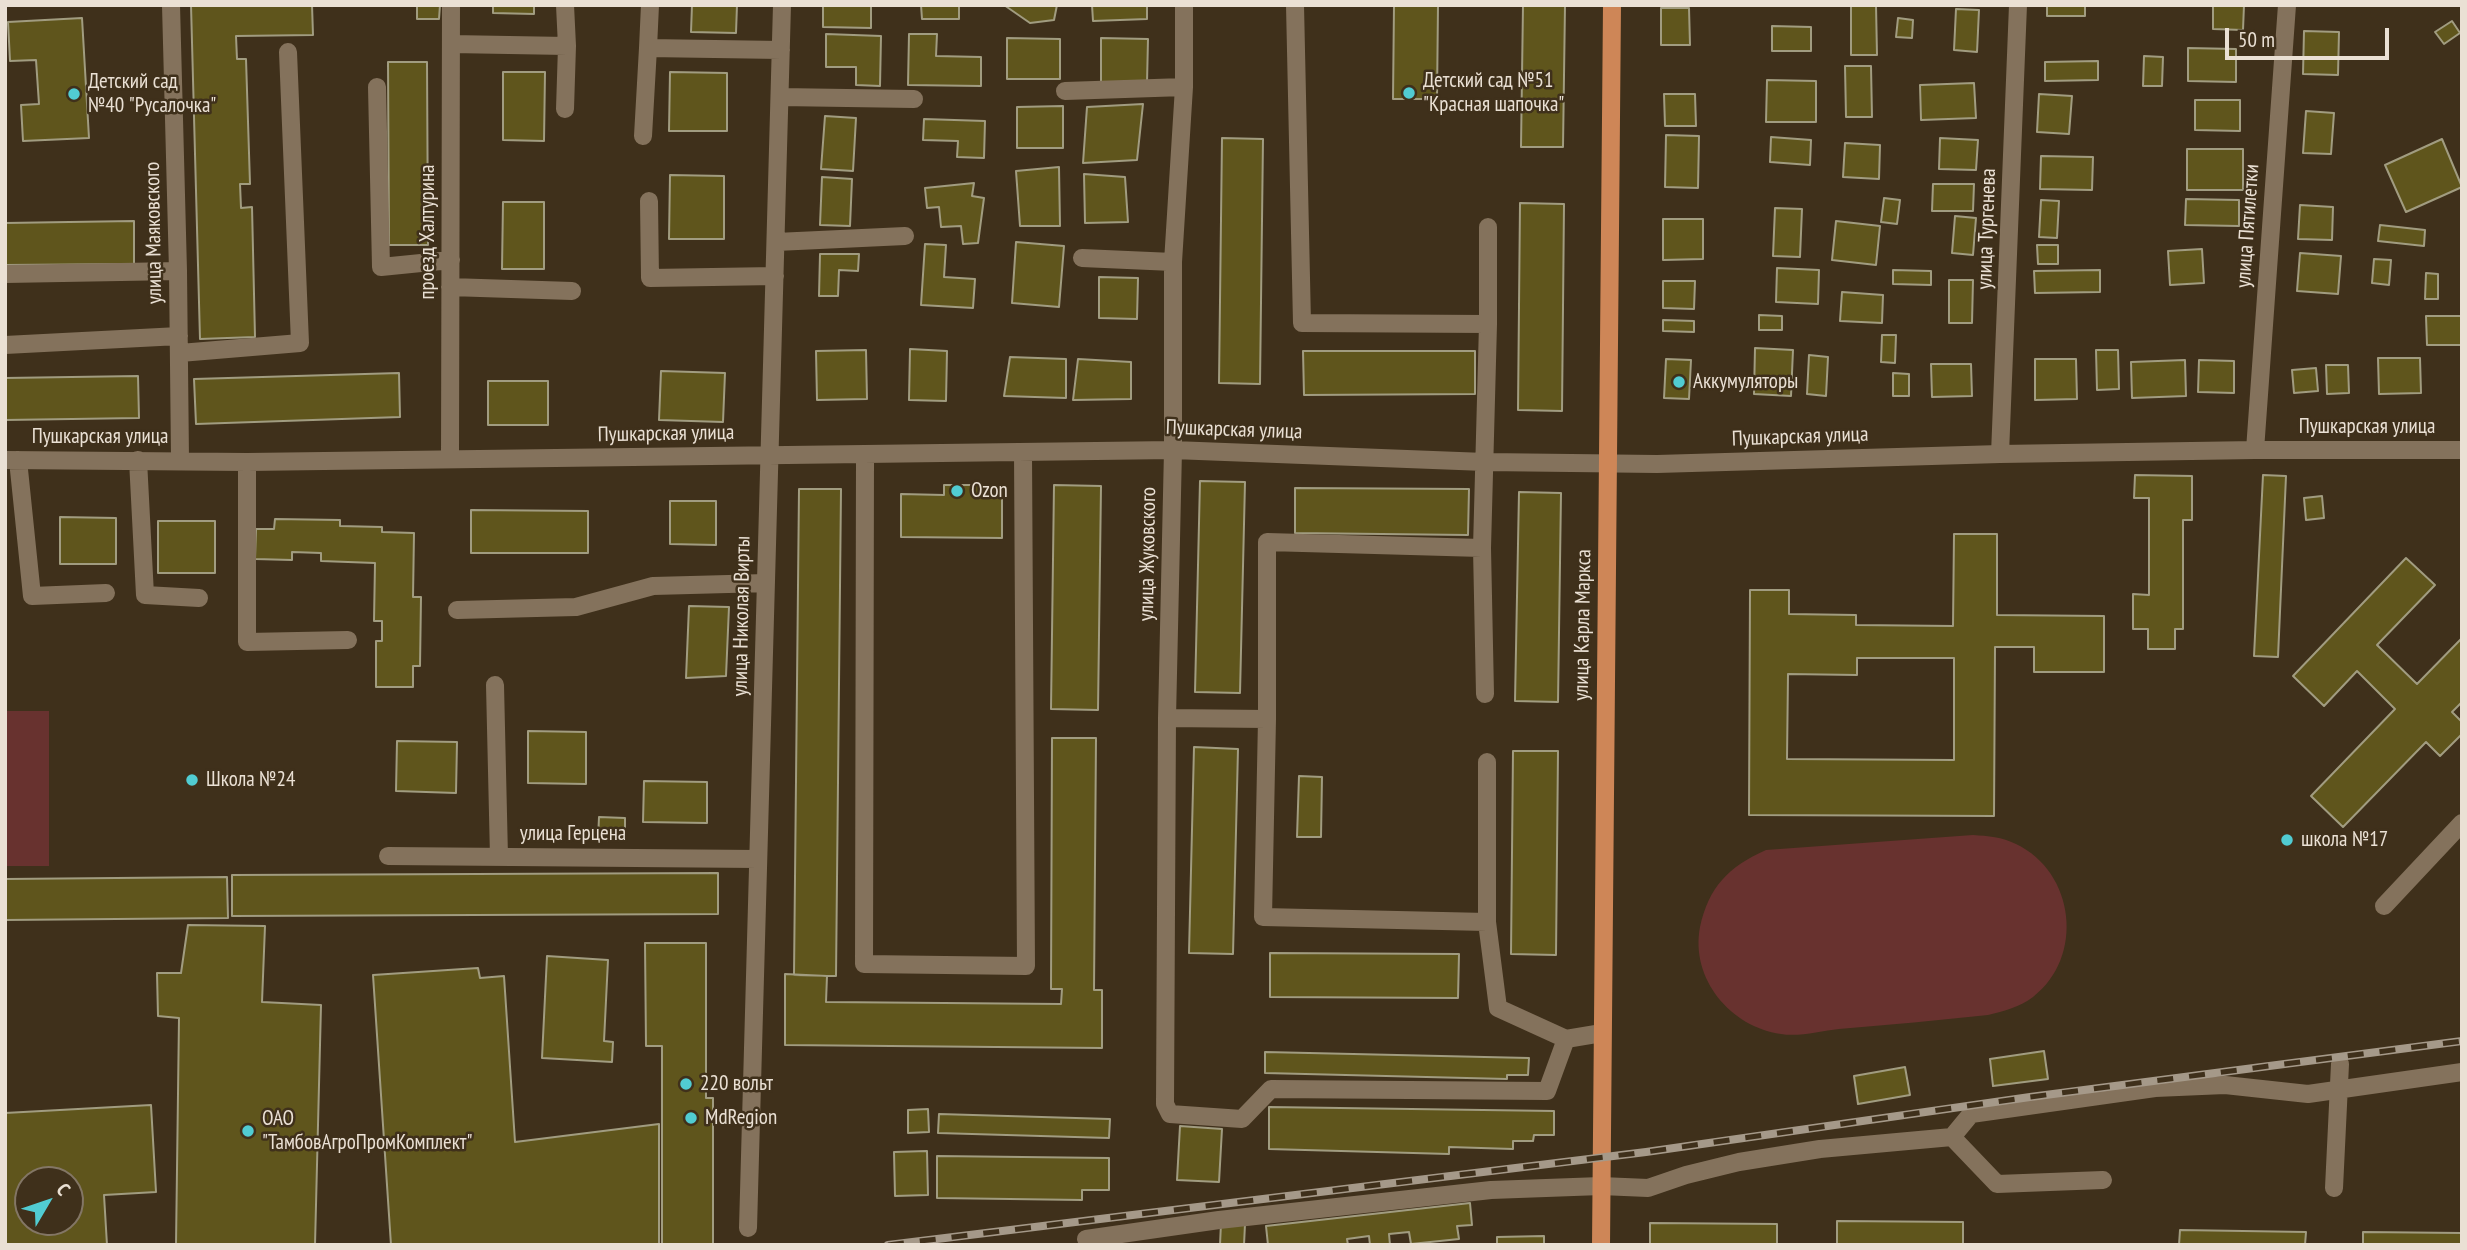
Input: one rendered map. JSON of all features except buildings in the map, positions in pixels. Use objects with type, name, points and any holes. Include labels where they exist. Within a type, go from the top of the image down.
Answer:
[{"type":"main road","name":"улица Карла Маркса","points":[[1601,1245],[1612,5]]},
{"type":"street","name":"улица Маяковского","points":[[171,5],[180,459]]},
{"type":"street","name":"проезд Халтурина","points":[[450,460],[451,5]]},
{"type":"street","points":[[565,5],[568,46],[565,109]]},
{"type":"street","points":[[643,136],[650,5]]},
{"type":"street","name":"улица Николая Вирты","points":[[748,1228],[782,5]]},
{"type":"street","name":"улица Жуковского","points":[[1184,5],[1184,87],[1173,262],[1173,450],[1167,718],[1166,1104],[1170,1114],[1242,1119],[1271,1089],[1547,1091],[1566,1039]]},
{"type":"street","points":[[1295,5],[1302,323],[1488,324]]},
{"type":"street","name":"улица Тургенева","points":[[2000,454],[2018,5]]},
{"type":"street","name":"улица Пятилетки","points":[[2255,450],[2287,5]]},
{"type":"street","points":[[451,44],[568,46]]},
{"type":"street","points":[[648,48],[781,50]]},
{"type":"street","points":[[5,345],[300,344],[288,52]]},
{"type":"street","points":[[377,87],[381,267],[450,260]]},
{"type":"street","points":[[1065,91],[1184,87]]},
{"type":"street","points":[[780,97],[914,99]]},
{"type":"street","points":[[649,201],[650,278],[775,276]]},
{"type":"street","points":[[1485,694],[1482,548],[1488,227]]},
{"type":"street","points":[[776,242],[905,236]]},
{"type":"street","points":[[1082,258],[1173,262]]},
{"type":"street","points":[[5,274],[178,271]]},
{"type":"street","points":[[450,287],[572,291]]},
{"type":"street","name":"Пушкарская улица","points":[[12,460],[180,459],[247,462],[1173,450],[1485,462],[1657,464],[2000,454],[2462,450]]},
{"type":"street","points":[[865,455],[864,964],[1026,966],[1023,453]]},
{"type":"street","points":[[12,460],[32,596],[106,593]]},
{"type":"street","points":[[138,460],[145,595],[199,597]]},
{"type":"street","points":[[247,462],[247,642],[348,640]]},
{"type":"street","points":[[1482,548],[1267,542],[1268,719],[1263,917],[1487,922]]},
{"type":"street","points":[[457,610],[576,607],[653,586],[766,583]]},
{"type":"street","points":[[495,685],[499,857]]},
{"type":"street","points":[[1167,718],[1268,719]]},
{"type":"street","points":[[1487,762],[1487,922],[1498,1008],[1566,1039],[1602,1032]]},
{"type":"street","points":[[2384,906],[2462,822]]},
{"type":"street","name":"улица Герцена","points":[[388,856],[758,859]]},
{"type":"street","points":[[2334,1188],[2340,1063]]},
{"type":"street","points":[[1086,1239],[1219,1220],[1491,1190],[1601,1186],[1648,1188],[1739,1162],[1820,1149],[1952,1137],[1971,1114],[2104,1094],[2155,1088],[2225,1085],[2308,1094],[2462,1072]]},
{"type":"street","points":[[1952,1137],[1997,1184],[2103,1180]]},
{"type":"shaded area","points":[[5,711],[49,711],[49,866],[5,866]]},
{"type":"shaded area","points":[[1973,835],[2005,840],[2036,857],[2051,874],[2061,894],[2066,916],[2066,938],[2061,960],[2050,980],[2023,1003],[1988,1015],[1788,1035],[1763,1030],[1746,1022],[1731,1011],[1708,982],[1701,965],[1699,946],[1704,913],[1722,880],[1753,857],[1766,850]]},
{"type":"railway","points":[[888,1245],[1646,1152],[2030,1097],[2462,1041]]},
{"type":"place","name":"Детский сад №51 \"Красная шапочка\"","points":[[1409,93]]},
{"type":"place","name":"Детский сад №40 \"Русалочка\"","points":[[74,94]]},
{"type":"place","name":"Аккумуляторы","points":[[1679,382]]},
{"type":"place","name":"Ozon","points":[[957,491]]},
{"type":"place","name":"Школа №24","points":[[192,780]]},
{"type":"place","name":"школа №17","points":[[2287,840]]},
{"type":"place","name":"220 вольт","points":[[686,1084]]},
{"type":"place","name":"MdRegion","points":[[691,1118]]},
{"type":"place","name":"ОАО \"ТамбовАгроПромКомплект\"","points":[[248,1131]]}]
